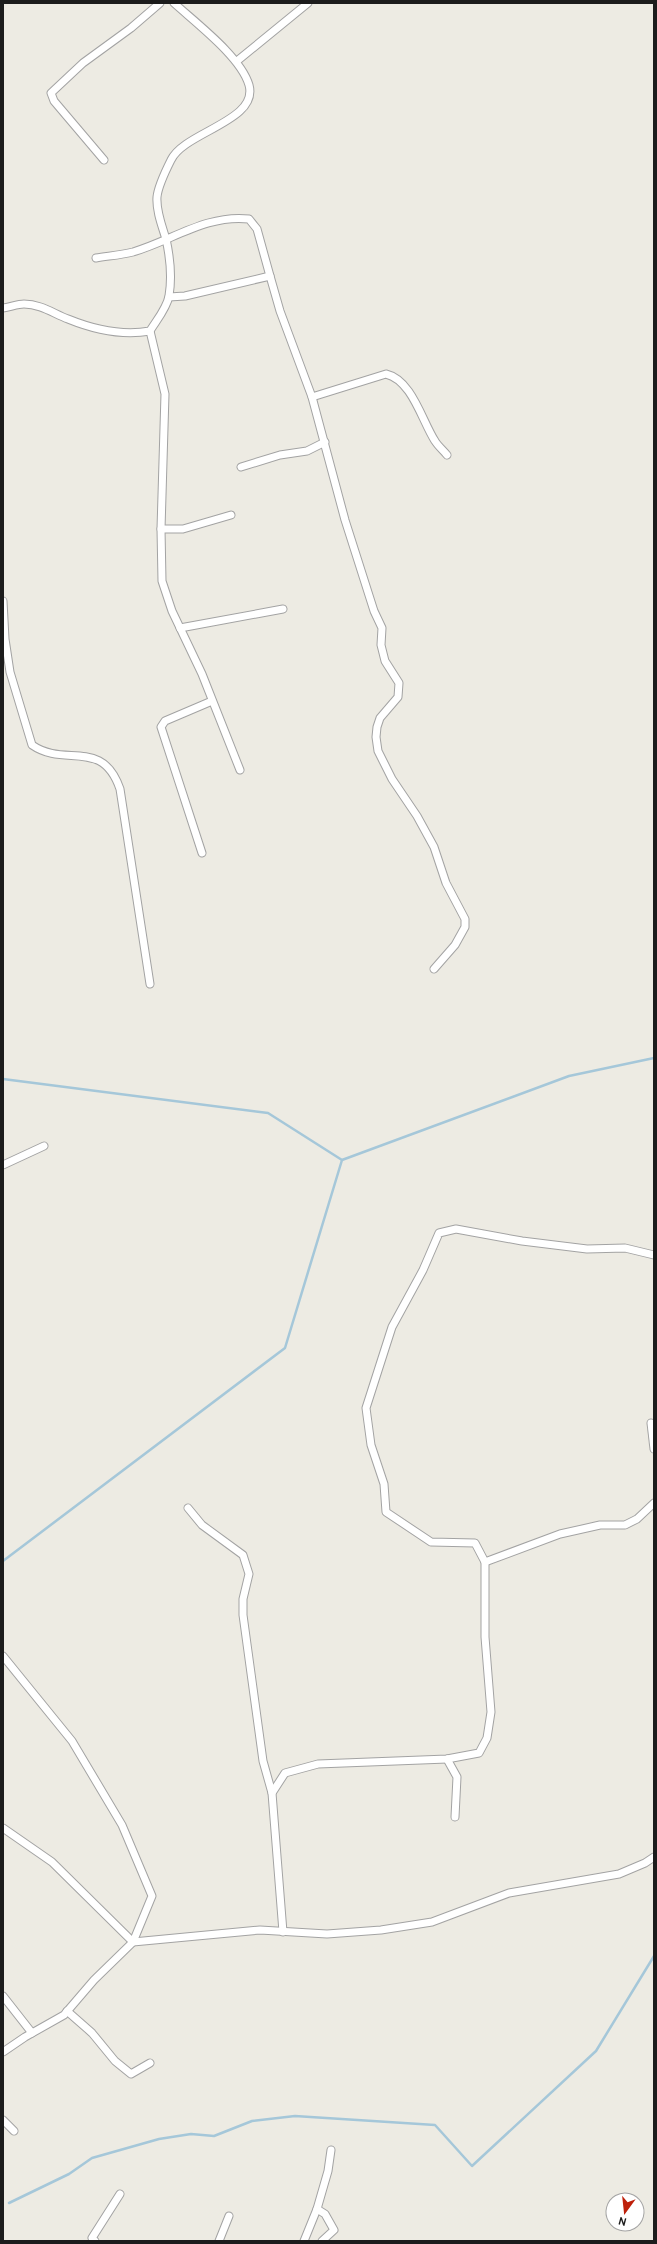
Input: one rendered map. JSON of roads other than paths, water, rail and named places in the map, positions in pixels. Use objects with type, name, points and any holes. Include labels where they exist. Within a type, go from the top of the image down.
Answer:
[{"type":"street","points":[[104,160],[54,101],[50,93],[83,63],[131,28],[160,3]]},
{"type":"street","points":[[174,3],[237,61],[250,86],[246,104],[235,117],[200,134],[181,147],[171,158],[157,197],[160,222],[166,240],[170,267],[169,298],[150,331],[165,394],[161,529],[162,581],[172,612],[202,674],[240,770]]},
{"type":"street","points":[[237,61],[308,3]]},
{"type":"street","points":[[96,258],[133,252],[205,223],[240,218],[249,219],[257,229],[280,311],[312,397],[345,520],[374,611],[382,628],[381,644],[385,662],[399,684],[398,697],[380,718],[377,727],[376,737],[378,751],[392,779],[417,816],[434,847],[446,884],[465,919],[465,927],[455,945],[434,969]]},
{"type":"street","points":[[169,298],[186,296],[270,276]]},
{"type":"street","points":[[3,308],[25,304],[47,309],[68,319],[104,331],[130,335],[150,331]]},
{"type":"street","points":[[312,397],[386,374],[391,376],[402,384],[413,399],[435,440],[447,455]]},
{"type":"street","points":[[241,467],[280,455],[307,451],[325,442]]},
{"type":"street","points":[[161,529],[183,529],[231,515]]},
{"type":"street","points":[[3,601],[5,639],[10,672],[32,745],[45,752],[96,759],[108,766],[116,776],[120,789],[150,984]]},
{"type":"street","points":[[180,628],[283,609]]},
{"type":"street","points":[[202,853],[161,727],[165,721],[212,701]]},
{"type":"street","points":[[3,1165],[44,1146]]},
{"type":"street","points":[[272,1793],[285,1773],[318,1764],[447,1759],[478,1753],[487,1738],[491,1712],[485,1637],[485,1562],[475,1543],[431,1542],[386,1512],[384,1484],[371,1445],[366,1408],[392,1327],[423,1270],[439,1233],[456,1229],[522,1241],[587,1249],[625,1248],[654,1254]]},
{"type":"street","points":[[651,1423],[654,1448]]},
{"type":"street","points":[[485,1562],[560,1534],[600,1525],[625,1525],[637,1519],[654,1503]]},
{"type":"street","points":[[188,1508],[202,1525],[243,1555],[249,1574],[243,1599],[243,1615],[263,1761],[272,1793],[283,1932]]},
{"type":"street","points":[[3,1656],[72,1741],[122,1825],[152,1896],[133,1942],[94,1980],[67,2011],[3,2052]]},
{"type":"street","points":[[447,1759],[457,1777],[456,1817]]},
{"type":"street","points":[[3,1828],[52,1862],[133,1942]]},
{"type":"street","points":[[133,1942],[260,1930],[335,1934],[381,1930],[432,1922],[509,1893],[620,1874],[645,1863],[654,1857]]},
{"type":"street","points":[[3,1996],[32,2033]]},
{"type":"street","points":[[67,2011],[92,2033],[115,2061],[131,2074],[150,2063]]},
{"type":"street","points":[[3,2120],[14,2131]]},
{"type":"street","points":[[304,2241],[328,2171],[331,2150]]},
{"type":"street","points":[[92,2240],[120,2194]]},
{"type":"street","points":[[316,2208],[325,2214],[334,2230],[322,2241]]},
{"type":"street","points":[[219,2241],[229,2216]]},
{"type":"waterway","points":[[3,1561],[285,1348],[342,1160],[569,1076],[654,1058]]},
{"type":"waterway","points":[[3,1079],[268,1113],[342,1160]]},
{"type":"waterway","points":[[9,2203],[69,2174],[92,2158],[159,2139],[191,2134],[214,2136],[252,2121],[295,2116],[435,2125],[472,2166],[596,2051],[654,1956]]}]
